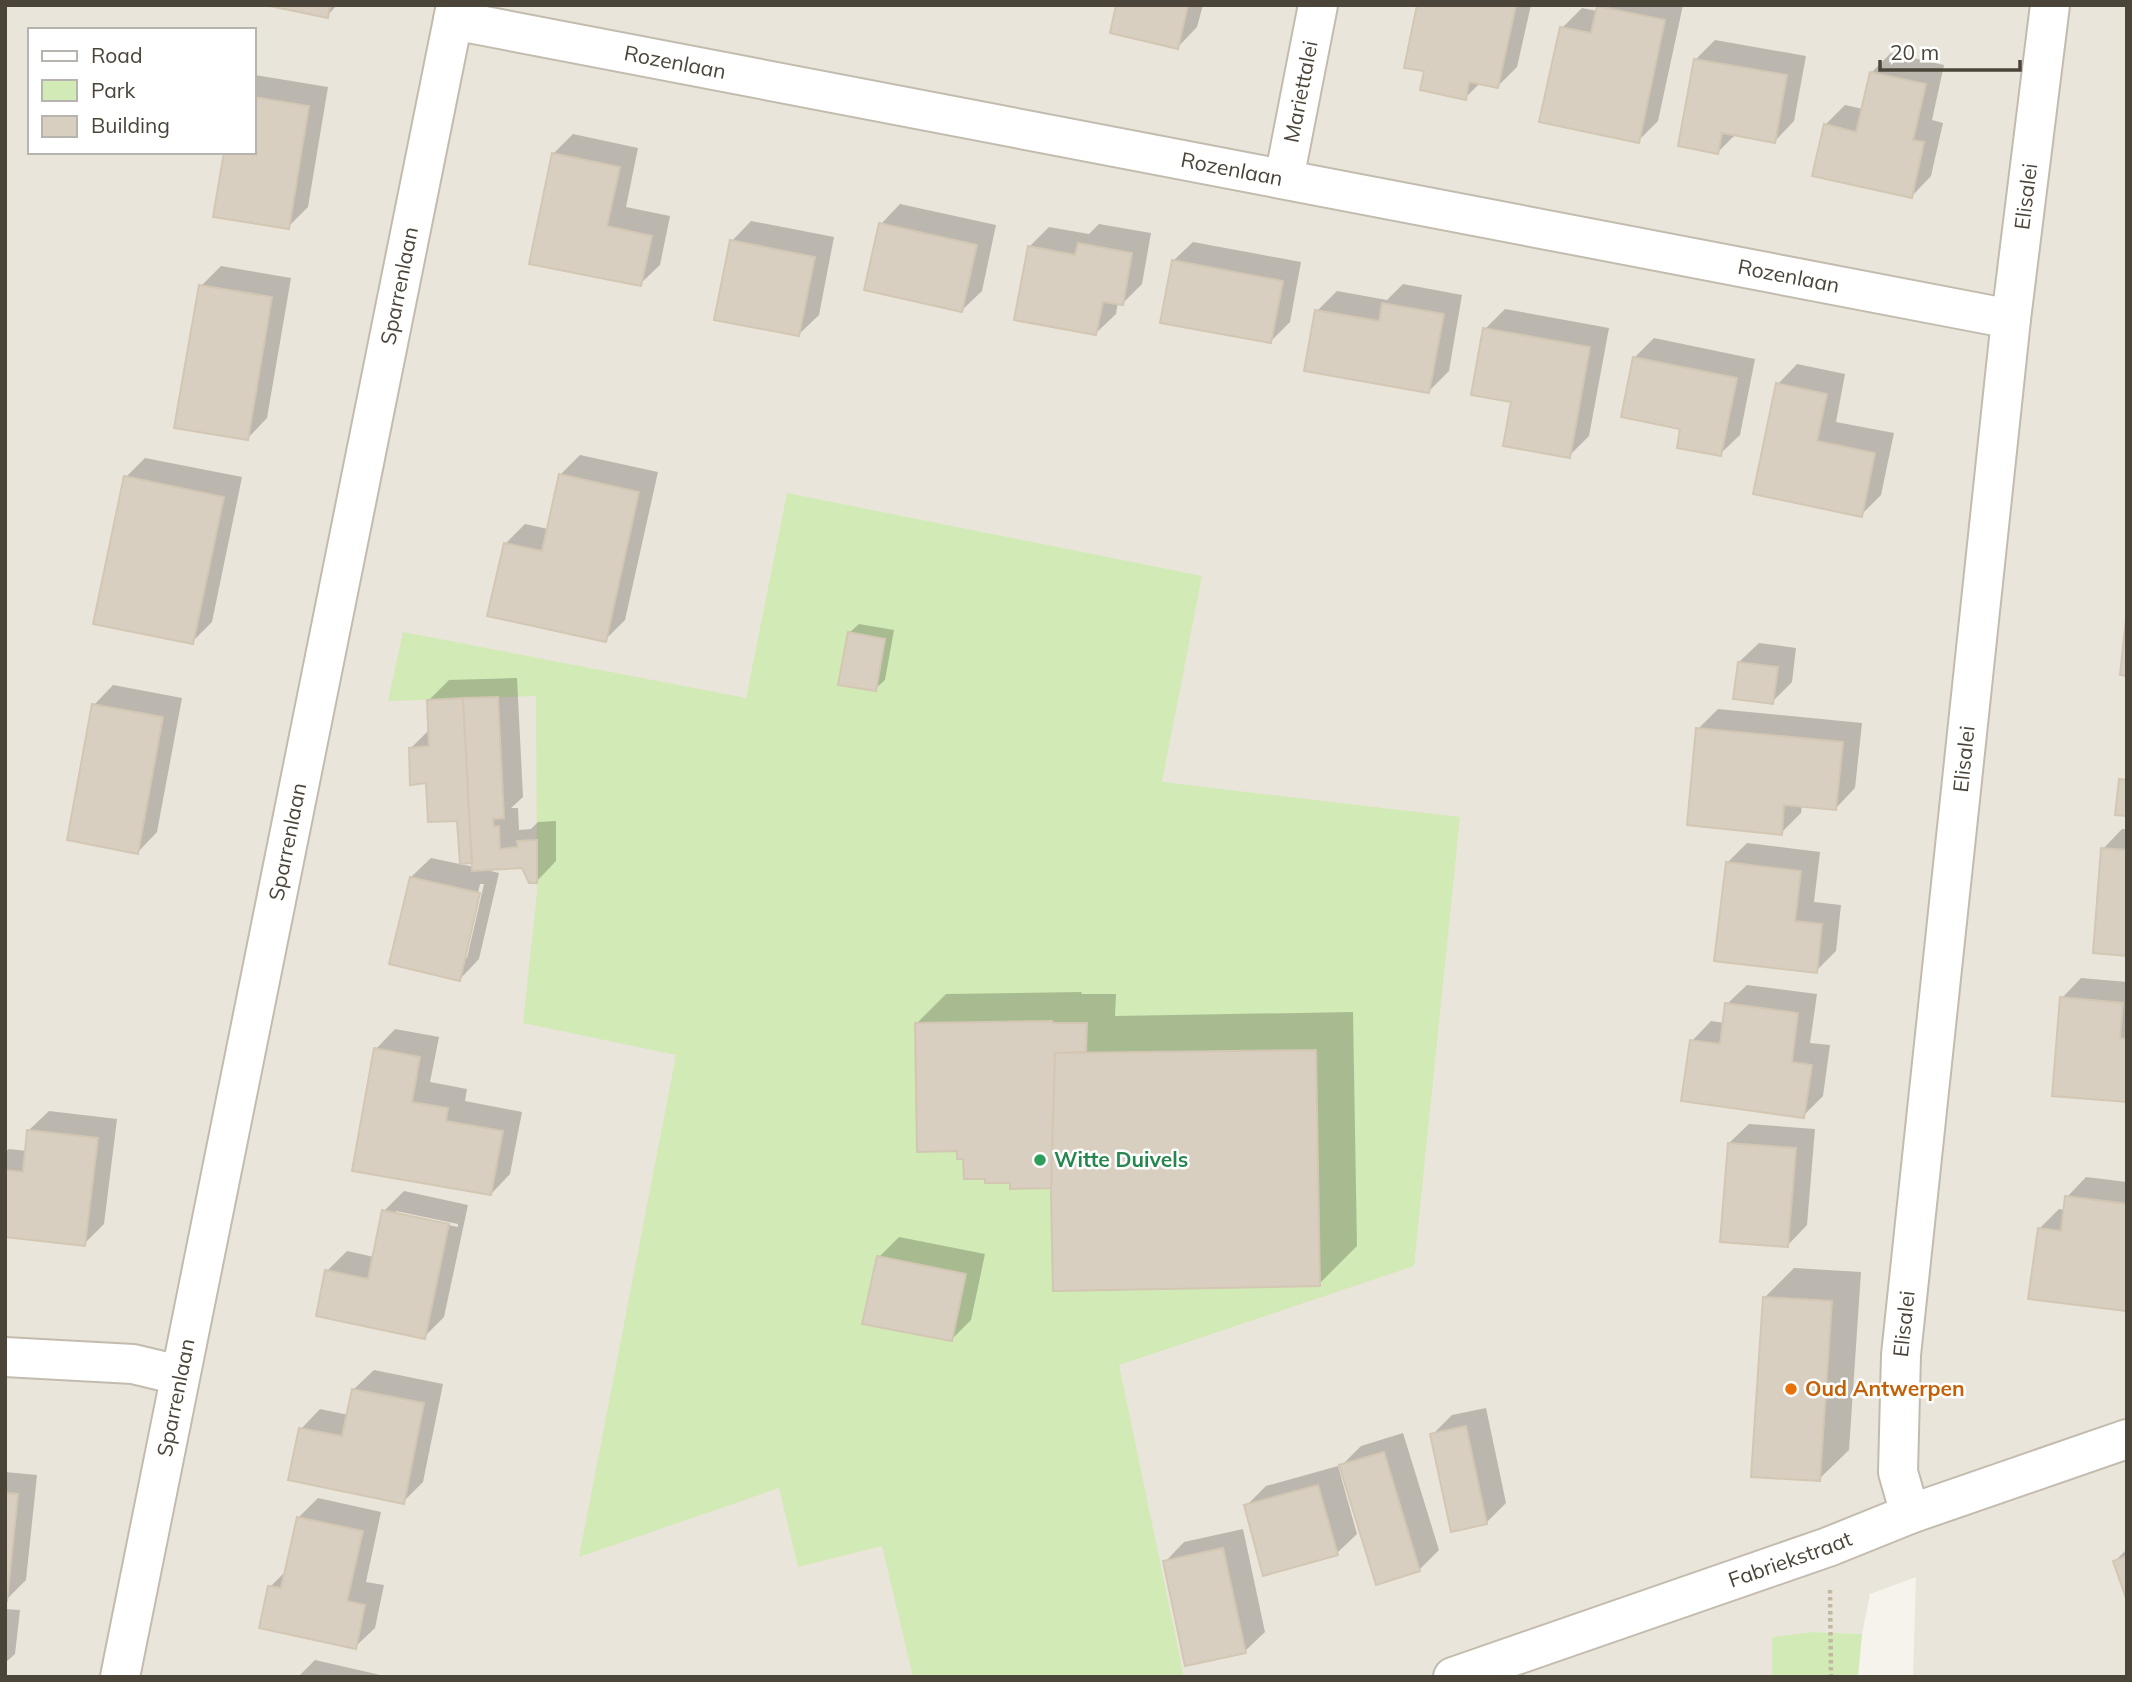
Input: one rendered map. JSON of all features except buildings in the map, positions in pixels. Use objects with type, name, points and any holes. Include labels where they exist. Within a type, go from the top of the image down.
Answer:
[{"type":"street","name":"Mariettalei","points":[[1284,178],[1318,5]]},
{"type":"street","name":"Elisalei","points":[[1910,1514],[1898,1472],[1901,1355],[2011,318],[2050,5]]},
{"type":"street","name":"Rozenlaan","points":[[454,13],[1284,178],[2011,318]]},
{"type":"street","name":"Sparrenlaan","points":[[120,1677],[454,13]]},
{"type":"street","points":[[5,1357],[133,1364],[179,1375]]},
{"type":"street","name":"Fabriekstraat","points":[[1453,1677],[1828,1547],[1910,1514],[2127,1440]]},
{"type":"path","points":[[1828,1547],[1831,1677]]},
{"type":"shaded area","points":[[5,5],[2127,5],[2127,1677],[1913,1677],[1916,1577],[1870,1594],[1862,1634],[1812,1632],[1772,1637],[1772,1677],[5,1677]]},
{"type":"green space","name":"Witte Duivels","points":[[787,493],[1202,576],[1162,782],[1460,817],[1414,1266],[1119,1365],[1184,1677],[913,1677],[882,1546],[798,1567],[779,1488],[579,1557],[676,1055],[523,1023],[537,893],[536,696],[388,701],[403,632],[746,698]]},
{"type":"green space","points":[[1812,1632],[1862,1634],[1858,1677],[1772,1677],[1772,1637]]},
{"type":"place","name":"Witte Duivels","points":[[1040,1160]]},
{"type":"place","name":"Oud Antwerpen","points":[[1791,1389]]}]
